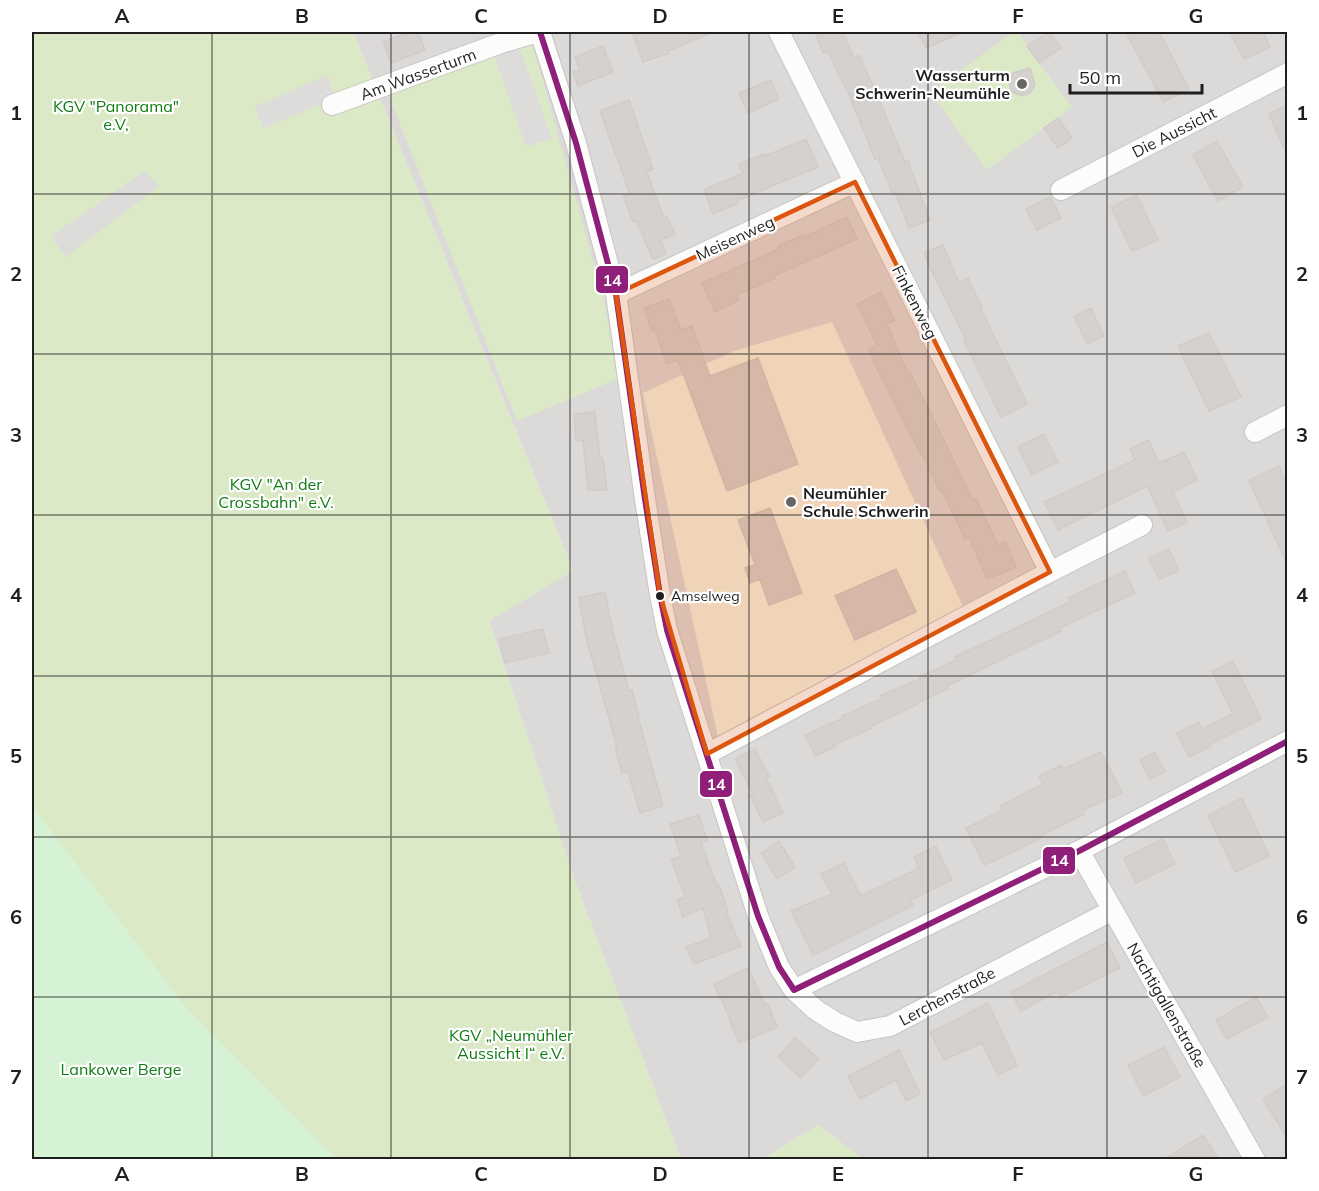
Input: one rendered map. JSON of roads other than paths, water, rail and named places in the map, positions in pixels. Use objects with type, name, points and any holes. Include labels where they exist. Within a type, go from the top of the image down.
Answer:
[{"type":"street","name":"Am Wasserturm","points":[[332,105],[487,48],[539,32]]},
{"type":"street","name":"Lerchenstraße","points":[[539,32],[576,143],[616,294],[645,499],[667,630],[758,916],[779,967],[794,990],[816,1010],[857,1032],[891,1026],[1113,910]]},
{"type":"street","name":"Finkenweg","points":[[779,32],[1050,572]]},
{"type":"street","name":"Die Aussicht","points":[[1061,190],[1287,73]]},
{"type":"street","name":"Meisenweg","points":[[616,294],[855,182]]},
{"type":"street","points":[[1256,432],[1287,415]]},
{"type":"street","points":[[707,754],[1142,525]]},
{"type":"street","points":[[794,990],[1079,851],[1287,741]]},
{"type":"street","name":"Nachtigallenstraße","points":[[1079,851],[1255,1160]]},
{"type":"place","name":"Wasserturm Schwerin-Neumühle","points":[[1022,84]]},
{"type":"place","name":"Neumühler Schule Schwerin","points":[[791,502]]},
{"type":"place","name":"Amselweg","points":[[660,596]]},
{"type":"park label","name":"KGV \"Panorama\" e.V,","points":[[116,115]]},
{"type":"park label","name":"KGV \"An der Crossbahn\" e.V.","points":[[276,493]]},
{"type":"park label","name":"KGV „Neumühler Aussicht I“ e.V.","points":[[511,1044]]},
{"type":"park label","name":"Lankower Berge","points":[[121,1069]]}]
